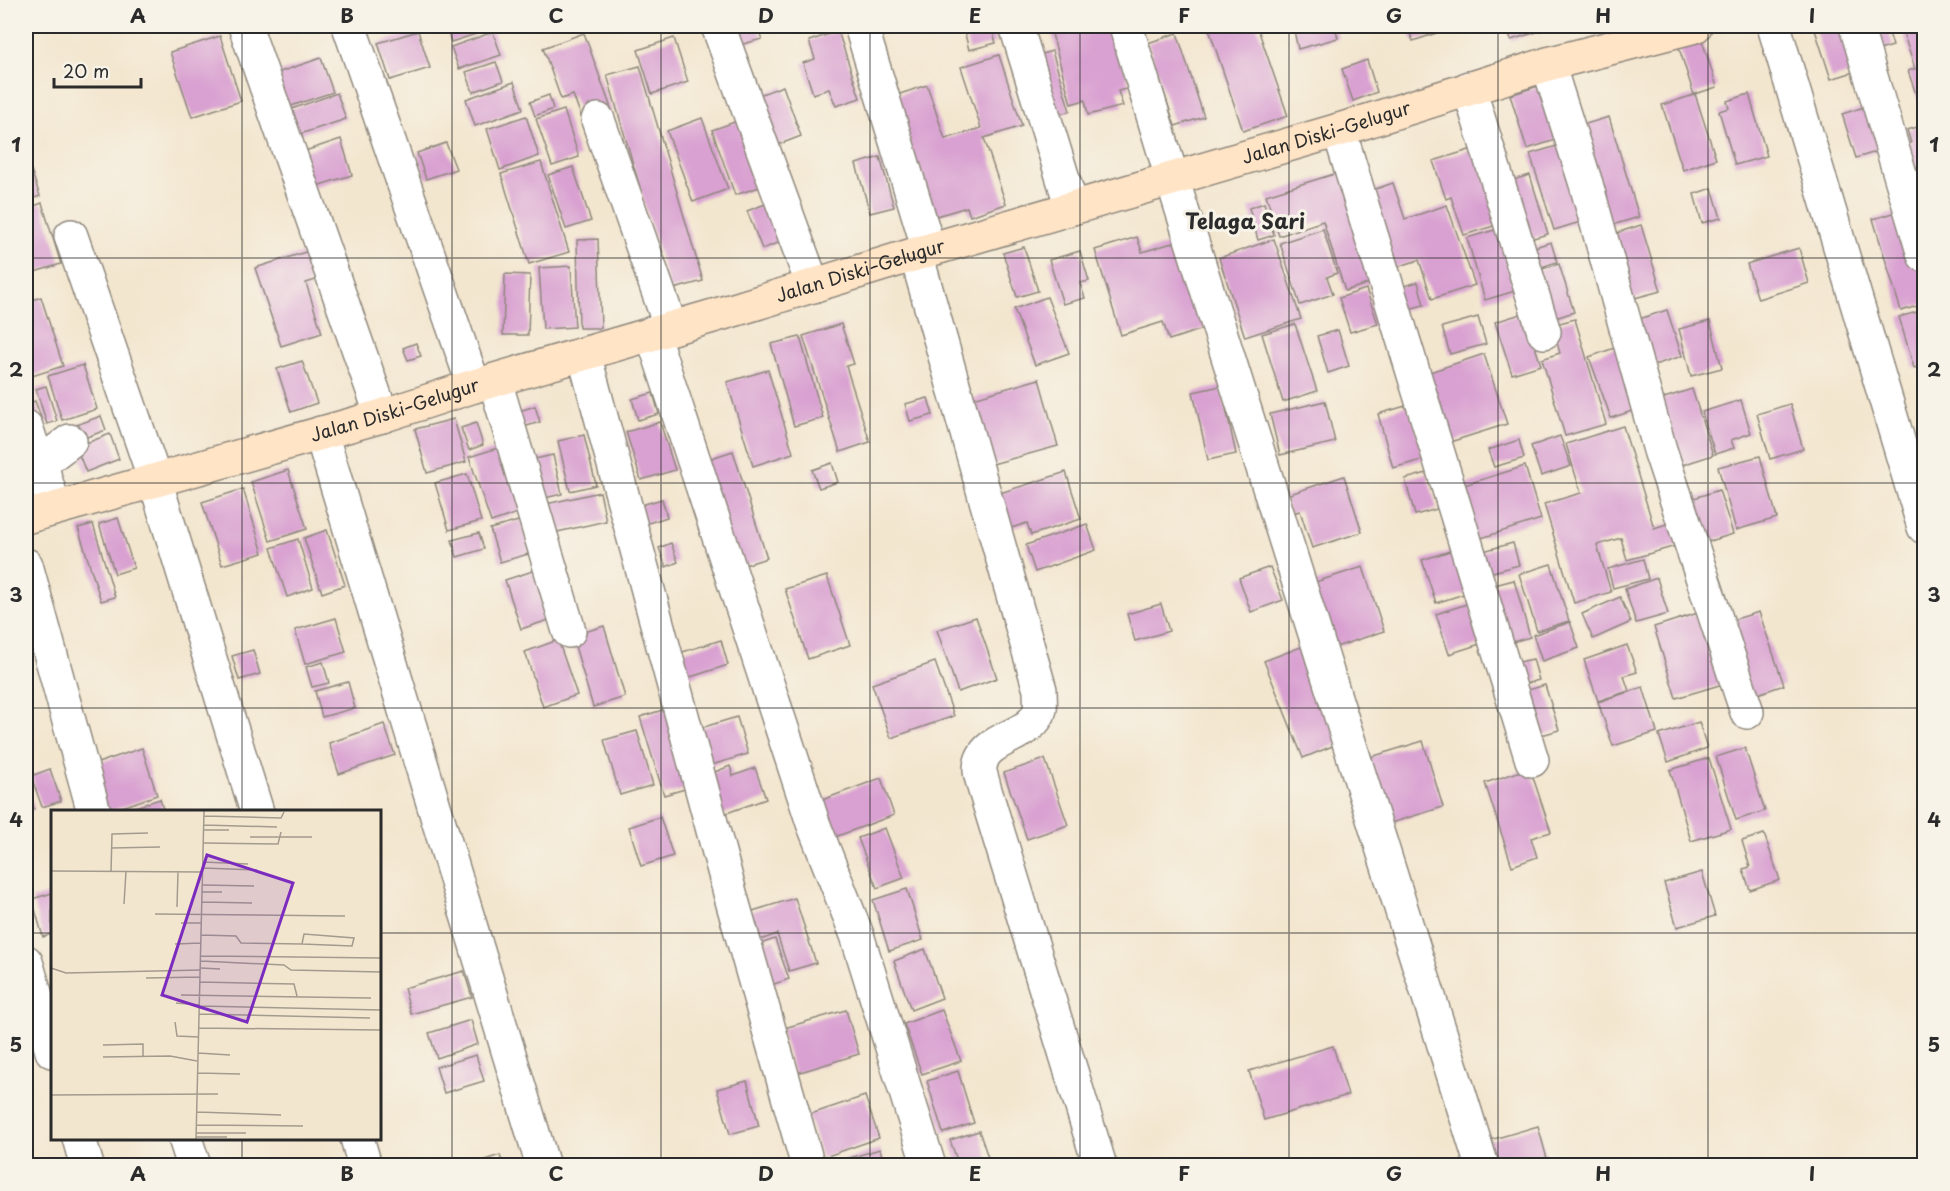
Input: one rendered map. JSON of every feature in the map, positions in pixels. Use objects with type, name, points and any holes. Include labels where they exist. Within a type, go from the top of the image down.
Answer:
[{"type":"main road","name":"Jalan Diski–Gelugur","points":[[34,512],[382,416],[923,252],[1339,130],[1548,64],[1695,26]]},
{"type":"street","points":[[245,26],[382,416]]},
{"type":"street","points":[[349,26],[485,383],[569,631]]},
{"type":"street","points":[[718,26],[813,286]]},
{"type":"street","points":[[861,26],[1040,690],[1040,711],[1029,726],[1002,740],[984,754],[980,768],[1100,1166]]},
{"type":"street","points":[[1016,26],[1072,208]]},
{"type":"street","points":[[1126,26],[1482,1166]]},
{"type":"street","points":[[1774,26],[1924,527]]},
{"type":"street","points":[[1856,26],[1924,255]]},
{"type":"street","points":[[1548,64],[1592,206],[1660,450],[1747,712]]},
{"type":"street","points":[[1469,88],[1544,332]]},
{"type":"street","points":[[598,120],[813,823],[857,935],[929,1166]]},
{"type":"street","points":[[1339,130],[1532,760]]},
{"type":"street","points":[[71,236],[155,480],[256,810]]},
{"type":"street","points":[[584,354],[727,881],[808,1166]]},
{"type":"street","points":[[26,427],[37,471],[34,512]]},
{"type":"street","points":[[321,433],[543,1166]]},
{"type":"street","points":[[37,471],[70,441]]},
{"type":"street","points":[[26,565],[93,810]]},
{"type":"street","points":[[26,962],[51,1048]]},
{"type":"street","points":[[80,1140],[87,1166]]},
{"type":"street","points":[[186,1140],[194,1166]]},
{"type":"street","points":[[358,1140],[365,1166]]},
{"type":"building","points":[[446,26],[473,26],[476,34],[451,42]]},
{"type":"building","points":[[722,26],[758,26],[762,39],[728,48]]},
{"type":"building","points":[[963,26],[991,26],[996,43],[969,50]]},
{"type":"building","points":[[1085,26],[1113,26],[1130,88],[1118,91],[1123,106],[1088,115],[1085,100],[1071,104],[1052,34]]},
{"type":"building","points":[[1208,26],[1257,26],[1288,116],[1243,131]]},
{"type":"building","points":[[1293,26],[1335,26],[1338,38],[1298,49]]},
{"type":"building","points":[[1407,26],[1446,26],[1448,29],[1413,41]]},
{"type":"building","points":[[1461,26],[1486,26],[1463,33]]},
{"type":"building","points":[[1506,26],[1548,26],[1549,28],[1511,40]]},
{"type":"building","points":[[1828,26],[1846,26],[1860,70],[1831,79],[1815,30]]},
{"type":"building","points":[[1862,26],[1887,26],[1893,46],[1869,53]]},
{"type":"building","points":[[1901,26],[1924,26],[1924,101],[1919,103],[1908,71],[1915,69]]},
{"type":"building","points":[[418,31],[430,68],[390,80],[378,43]]},
{"type":"building","points":[[838,31],[860,98],[836,106],[829,89],[813,94],[803,63],[815,59],[809,41]]},
{"type":"building","points":[[493,32],[501,55],[459,69],[451,47]]},
{"type":"building","points":[[584,33],[612,111],[583,121],[573,95],[561,99],[543,48]]},
{"type":"building","points":[[1177,33],[1204,117],[1175,126],[1148,43]]},
{"type":"building","points":[[220,36],[241,101],[192,117],[170,52]]},
{"type":"building","points":[[674,38],[688,82],[652,94],[638,50]]},
{"type":"building","points":[[1702,40],[1717,87],[1695,94],[1716,159],[1683,170],[1662,105],[1694,95],[1679,48]]},
{"type":"building","points":[[1052,51],[1070,111],[1037,121],[1019,61]]},
{"type":"building","points":[[999,55],[1022,126],[984,138],[1006,204],[970,216],[967,207],[933,217],[894,96],[927,85],[945,139],[981,128],[961,67]]},
{"type":"building","points":[[321,58],[333,92],[285,108],[274,74]]},
{"type":"building","points":[[1367,60],[1377,92],[1353,101],[1342,69]]},
{"type":"building","points":[[496,62],[503,81],[473,92],[466,72]]},
{"type":"building","points":[[640,66],[703,281],[670,290],[607,75]]},
{"type":"building","points":[[514,82],[523,109],[475,126],[466,99]]},
{"type":"building","points":[[1548,83],[1565,137],[1527,149],[1510,95]]},
{"type":"building","points":[[783,86],[801,136],[770,148],[751,98]]},
{"type":"building","points":[[337,93],[346,119],[294,136],[286,111]]},
{"type":"building","points":[[1749,94],[1767,156],[1735,165],[1719,111],[1729,108],[1727,101]]},
{"type":"building","points":[[549,95],[553,109],[535,116],[530,102]]},
{"type":"building","points":[[1871,105],[1886,149],[1856,158],[1842,114]]},
{"type":"building","points":[[564,110],[579,157],[552,166],[536,119]]},
{"type":"building","points":[[526,116],[539,156],[500,170],[487,129]]},
{"type":"building","points":[[1609,117],[1639,217],[1609,226],[1579,126]]},
{"type":"building","points":[[702,118],[728,189],[693,202],[667,131]]},
{"type":"building","points":[[746,118],[769,184],[735,195],[712,130]]},
{"type":"building","points":[[1924,125],[1924,165],[1908,170],[1901,145],[1911,143],[1907,130]]},
{"type":"building","points":[[341,139],[352,175],[310,188],[299,153]]},
{"type":"building","points":[[446,143],[456,169],[426,179],[417,153]]},
{"type":"building","points":[[1567,143],[1590,219],[1554,230],[1530,154]]},
{"type":"building","points":[[1476,148],[1500,224],[1464,235],[1451,197],[1446,199],[1433,161]]},
{"type":"building","points":[[880,157],[894,207],[870,213],[856,164]]},
{"type":"building","points":[[541,162],[569,252],[529,264],[501,174]]},
{"type":"building","points":[[573,167],[591,221],[566,229],[548,175]]},
{"type":"building","points":[[31,170],[40,196],[26,201],[26,172]]},
{"type":"building","points":[[1344,171],[1379,280],[1345,291],[1323,221],[1279,236],[1266,195]]},
{"type":"building","points":[[1530,175],[1548,234],[1519,242],[1502,183]]},
{"type":"building","points":[[1393,183],[1405,219],[1447,205],[1475,285],[1432,299],[1419,260],[1387,270],[1361,194]]},
{"type":"building","points":[[1712,188],[1721,218],[1702,223],[1694,194]]},
{"type":"building","points":[[42,203],[61,264],[31,273],[26,257],[26,209]]},
{"type":"building","points":[[768,203],[783,241],[762,249],[747,211]]},
{"type":"building","points":[[1264,203],[1274,235],[1258,240],[1249,208]]},
{"type":"building","points":[[1904,210],[1924,281],[1924,304],[1901,311],[1873,219]]},
{"type":"building","points":[[1641,225],[1661,291],[1627,300],[1607,236]]},
{"type":"building","points":[[1323,229],[1337,273],[1327,277],[1333,294],[1300,305],[1280,243]]},
{"type":"building","points":[[1498,229],[1515,291],[1485,300],[1467,238]]},
{"type":"building","points":[[1137,237],[1142,252],[1179,241],[1206,328],[1169,340],[1163,322],[1121,335],[1095,250]]},
{"type":"building","points":[[598,239],[601,328],[579,328],[577,240]]},
{"type":"building","points":[[1274,239],[1301,319],[1245,337],[1219,258]]},
{"type":"building","points":[[1551,242],[1557,262],[1529,271],[1522,251]]},
{"type":"building","points":[[1024,247],[1038,291],[1017,297],[1003,253]]},
{"type":"building","points":[[1799,248],[1809,283],[1758,299],[1747,264]]},
{"type":"building","points":[[309,251],[319,279],[306,283],[322,333],[281,346],[255,268]]},
{"type":"building","points":[[1080,251],[1089,281],[1080,283],[1085,298],[1063,304],[1049,260]]},
{"type":"building","points":[[1559,264],[1574,312],[1540,323],[1525,274]]},
{"type":"building","points":[[571,266],[575,327],[543,329],[539,268]]},
{"type":"building","points":[[505,274],[530,275],[528,335],[503,335]]},
{"type":"building","points":[[1418,282],[1424,305],[1397,312],[1390,290]]},
{"type":"building","points":[[1366,289],[1378,324],[1350,332],[1339,298]]},
{"type":"building","points":[[41,297],[63,366],[26,378],[26,302]]},
{"type":"building","points":[[1047,297],[1069,353],[1035,365],[1014,309]]},
{"type":"building","points":[[1667,310],[1682,356],[1648,367],[1633,321]]},
{"type":"building","points":[[1924,310],[1924,365],[1914,368],[1899,317]]},
{"type":"building","points":[[1524,313],[1541,365],[1512,374],[1495,322]]},
{"type":"building","points":[[1478,317],[1486,344],[1450,354],[1442,327]]},
{"type":"building","points":[[1575,319],[1606,424],[1565,436],[1542,359],[1560,353],[1552,325]]},
{"type":"building","points":[[1710,321],[1722,368],[1691,376],[1679,329]]},
{"type":"building","points":[[841,324],[854,364],[846,366],[870,442],[840,452],[803,336]]},
{"type":"building","points":[[1295,324],[1317,391],[1283,402],[1262,334]]},
{"type":"building","points":[[1338,330],[1349,366],[1328,373],[1317,336]]},
{"type":"building","points":[[800,337],[823,418],[794,426],[771,344]]},
{"type":"building","points":[[416,343],[421,356],[408,360],[403,348]]},
{"type":"building","points":[[1620,346],[1641,408],[1611,418],[1589,357]]},
{"type":"building","points":[[1484,354],[1507,424],[1450,442],[1427,373]]},
{"type":"building","points":[[302,361],[317,403],[291,412],[277,369]]},
{"type":"building","points":[[83,365],[97,409],[62,420],[48,376]]},
{"type":"building","points":[[768,370],[793,453],[753,466],[727,382]]},
{"type":"building","points":[[1039,379],[1058,446],[989,465],[970,399]]},
{"type":"building","points":[[46,386],[57,421],[47,424],[36,389]]},
{"type":"building","points":[[1221,386],[1236,454],[1208,460],[1193,392]]},
{"type":"building","points":[[1692,389],[1713,455],[1679,466],[1658,400]]},
{"type":"building","points":[[653,393],[659,414],[638,420],[632,399]]},
{"type":"building","points":[[928,398],[933,415],[910,421],[905,404]]},
{"type":"building","points":[[1741,400],[1751,433],[1731,440],[1734,448],[1715,454],[1702,412]]},
{"type":"building","points":[[35,401],[42,420],[26,426],[26,404]]},
{"type":"building","points":[[1325,401],[1335,442],[1280,455],[1270,414]]},
{"type":"building","points":[[1790,404],[1803,449],[1770,459],[1757,414]]},
{"type":"building","points":[[1409,405],[1425,459],[1393,468],[1378,414]]},
{"type":"building","points":[[535,406],[540,422],[517,429],[513,413]]},
{"type":"building","points":[[101,416],[106,430],[76,441],[71,427]]},
{"type":"building","points":[[454,419],[466,462],[427,473],[415,429]]},
{"type":"building","points":[[660,422],[675,470],[641,480],[626,432]]},
{"type":"building","points":[[476,423],[483,445],[469,450],[461,428]]},
{"type":"building","points":[[1623,426],[1654,528],[1676,521],[1683,544],[1627,560],[1621,538],[1597,545],[1611,592],[1574,603],[1544,504],[1581,493],[1566,444]]},
{"type":"building","points":[[110,434],[119,459],[86,472],[76,447]]},
{"type":"building","points":[[584,435],[596,485],[570,491],[558,441]]},
{"type":"building","points":[[1560,436],[1571,466],[1541,476],[1531,446]]},
{"type":"building","points":[[1519,440],[1524,458],[1494,467],[1488,450]]},
{"type":"building","points":[[507,445],[529,509],[491,522],[469,457]]},
{"type":"building","points":[[733,451],[767,558],[732,569],[699,462]]},
{"type":"building","points":[[553,455],[562,494],[536,500],[526,461]]},
{"type":"building","points":[[1760,456],[1777,518],[1736,530],[1718,467]]},
{"type":"building","points":[[832,463],[838,482],[819,488],[812,470]]},
{"type":"building","points":[[1525,466],[1541,519],[1475,540],[1458,487]]},
{"type":"building","points":[[288,470],[307,529],[270,541],[251,482]]},
{"type":"building","points":[[1066,472],[1081,519],[1031,535],[1027,523],[1008,529],[997,494]]},
{"type":"building","points":[[1427,473],[1437,509],[1415,515],[1405,479]]},
{"type":"building","points":[[467,474],[481,521],[449,530],[435,483]]},
{"type":"building","points":[[1344,476],[1362,532],[1312,548],[1300,511],[1289,514],[1284,496]]},
{"type":"building","points":[[243,489],[263,553],[222,565],[202,502]]},
{"type":"building","points":[[1719,490],[1733,534],[1704,543],[1691,499]]},
{"type":"building","points":[[600,492],[606,521],[544,535],[537,506]]},
{"type":"building","points":[[662,499],[667,517],[636,527],[631,508]]},
{"type":"building","points":[[118,518],[134,568],[115,574],[99,524]]},
{"type":"building","points":[[522,520],[532,553],[500,562],[490,529]]},
{"type":"building","points":[[93,524],[115,597],[101,601],[78,528]]},
{"type":"building","points":[[1087,524],[1096,550],[1035,572],[1026,545]]},
{"type":"building","points":[[327,530],[345,585],[322,593],[304,538]]},
{"type":"building","points":[[479,533],[484,549],[457,557],[452,540]]},
{"type":"building","points":[[298,539],[313,588],[287,597],[271,548]]},
{"type":"building","points":[[671,543],[678,562],[666,567],[659,548]]},
{"type":"building","points":[[1513,543],[1519,565],[1478,576],[1472,554]]},
{"type":"building","points":[[1459,548],[1473,591],[1436,603],[1422,560]]},
{"type":"building","points":[[1643,559],[1648,579],[1613,588],[1608,569]]},
{"type":"building","points":[[1551,564],[1569,621],[1537,631],[1519,574]]},
{"type":"building","points":[[1270,567],[1283,600],[1251,612],[1239,578]]},
{"type":"building","points":[[1363,567],[1384,631],[1330,649],[1309,584]]},
{"type":"building","points":[[539,569],[555,618],[521,629],[505,580]]},
{"type":"building","points":[[827,576],[850,645],[808,659],[785,589]]},
{"type":"building","points":[[1657,578],[1668,614],[1636,623],[1625,589]]},
{"type":"building","points":[[1514,580],[1530,637],[1495,647],[1479,589]]},
{"type":"building","points":[[1620,597],[1631,622],[1593,639],[1582,614]]},
{"type":"building","points":[[1470,603],[1483,643],[1449,654],[1436,614]]},
{"type":"building","points":[[1161,604],[1169,631],[1135,641],[1127,614]]},
{"type":"building","points":[[1701,612],[1723,684],[1676,698],[1654,627]]},
{"type":"building","points":[[1759,612],[1784,685],[1746,698],[1729,621]]},
{"type":"building","points":[[976,617],[997,678],[958,692],[937,630]]},
{"type":"building","points":[[336,618],[346,652],[305,664],[295,630]]},
{"type":"building","points":[[1570,622],[1579,648],[1542,661],[1533,635]]},
{"type":"building","points":[[604,626],[625,697],[593,707],[572,636]]},
{"type":"building","points":[[558,640],[577,695],[543,707],[525,652]]},
{"type":"building","points":[[721,640],[728,665],[681,680],[673,655]]},
{"type":"building","points":[[1627,645],[1637,672],[1624,676],[1629,691],[1598,701],[1584,660]]},
{"type":"building","points":[[1301,647],[1340,743],[1303,758],[1264,661]]},
{"type":"building","points":[[253,650],[260,674],[239,680],[232,656]]},
{"type":"building","points":[[1533,659],[1539,680],[1521,685],[1515,663]]},
{"type":"building","points":[[323,662],[329,683],[312,687],[306,667]]},
{"type":"building","points":[[935,662],[954,716],[891,738],[872,684]]},
{"type":"building","points":[[348,682],[355,708],[322,717],[315,691]]},
{"type":"building","points":[[1545,685],[1559,730],[1528,739],[1515,694]]},
{"type":"building","points":[[1643,687],[1657,732],[1613,746],[1598,702]]},
{"type":"building","points":[[669,708],[692,787],[664,795],[640,717]]},
{"type":"building","points":[[737,717],[748,754],[705,767],[694,730]]},
{"type":"building","points":[[1699,722],[1707,748],[1668,762],[1659,735]]},
{"type":"building","points":[[384,724],[395,755],[339,774],[329,743]]},
{"type":"building","points":[[637,731],[653,785],[620,795],[604,740]]},
{"type":"building","points":[[1423,741],[1443,807],[1381,826],[1361,760]]},
{"type":"building","points":[[142,748],[157,795],[114,810],[107,810],[86,767]]},
{"type":"building","points":[[1745,748],[1765,811],[1736,820],[1716,757]]},
{"type":"building","points":[[1709,758],[1731,829],[1691,841],[1670,770]]},
{"type":"building","points":[[1045,759],[1068,825],[1027,839],[1004,773]]},
{"type":"building","points":[[730,766],[733,776],[755,768],[766,799],[721,815],[707,775]]},
{"type":"building","points":[[1530,768],[1551,832],[1531,838],[1537,857],[1512,866],[1485,783]]},
{"type":"building","points":[[50,769],[61,801],[42,807],[31,776]]},
{"type":"building","points":[[881,778],[894,815],[827,840],[814,803]]},
{"type":"building","points":[[26,783],[34,809],[26,812]]},
{"type":"building","points":[[160,799],[163,810],[126,810]]},
{"type":"building","points":[[660,817],[673,856],[641,866],[629,827]]},
{"type":"building","points":[[885,828],[904,878],[877,888],[858,838]]},
{"type":"building","points":[[1764,834],[1780,880],[1750,890],[1743,869],[1750,867],[1742,841]]},
{"type":"building","points":[[1702,872],[1715,916],[1677,927],[1664,883]]},
{"type":"building","points":[[907,889],[923,940],[889,951],[873,900]]},
{"type":"building","points":[[51,893],[51,934],[43,937],[32,899]]},
{"type":"building","points":[[795,898],[816,963],[789,971],[777,934],[755,942],[746,913]]},
{"type":"building","points":[[775,939],[789,979],[768,986],[754,946]]},
{"type":"building","points":[[925,949],[942,998],[911,1010],[894,961]]},
{"type":"building","points":[[464,971],[472,997],[411,1014],[404,988]]},
{"type":"building","points":[[846,1010],[859,1054],[794,1074],[781,1029]]},
{"type":"building","points":[[942,1010],[961,1061],[922,1074],[904,1024]]},
{"type":"building","points":[[471,1020],[478,1044],[437,1058],[429,1033]]},
{"type":"building","points":[[1333,1046],[1348,1095],[1264,1120],[1249,1071]]},
{"type":"building","points":[[476,1055],[484,1081],[444,1093],[436,1067]]},
{"type":"building","points":[[958,1071],[974,1123],[943,1133],[927,1081]]},
{"type":"building","points":[[747,1081],[759,1126],[730,1134],[717,1089]]},
{"type":"building","points":[[865,1096],[879,1138],[822,1158],[808,1115]]},
{"type":"building","points":[[1538,1126],[1549,1166],[1494,1166],[1487,1141]]},
{"type":"building","points":[[979,1131],[991,1166],[959,1166],[950,1140]]},
{"type":"building","points":[[880,1149],[885,1166],[826,1166],[826,1165]]},
{"type":"building","points":[[500,1155],[503,1166],[469,1166],[469,1165]]},
{"type":"district","name":"Telaga Sari","points":[[1245,222]]}]
